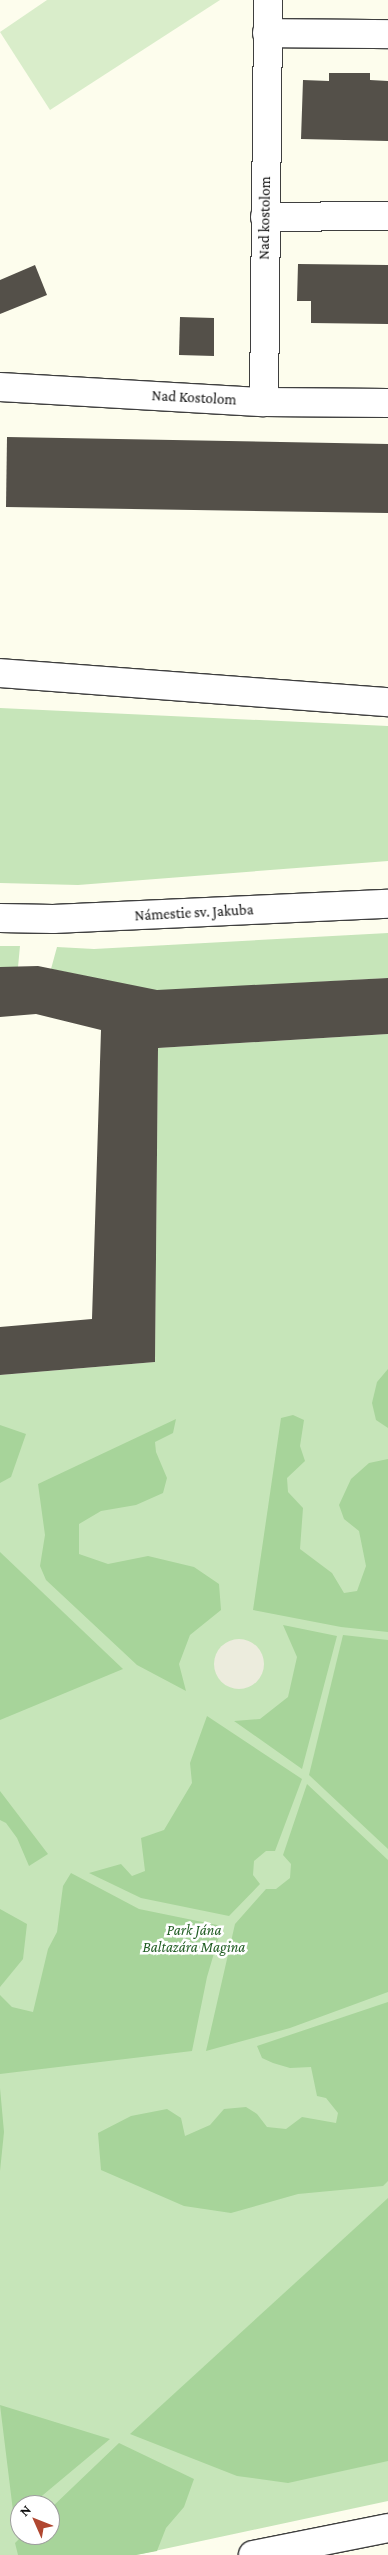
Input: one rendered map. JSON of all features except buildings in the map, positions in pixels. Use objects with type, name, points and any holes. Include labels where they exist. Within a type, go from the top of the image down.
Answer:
[{"type":"street","name":"Nad kostolom","points":[[264,402],[268,0]]},
{"type":"street","points":[[267,33],[388,34]]},
{"type":"street","points":[[265,217],[388,216]]},
{"type":"street","name":"Nad Kostolom","points":[[0,387],[264,402],[388,403]]},
{"type":"street","points":[[0,673],[388,702]]},
{"type":"street","name":"Námestie sv. Jakuba","points":[[0,918],[54,919],[388,904]]},
{"type":"street","points":[[253,2555],[388,2528]]},
{"type":"green space","points":[[47,0],[220,0],[50,110],[0,32]]},
{"type":"green space","points":[[0,708],[388,726],[388,861],[78,885],[0,883]]},
{"type":"green space","points":[[388,933],[388,978],[157,991],[51,969],[57,947],[94,949]]},
{"type":"green space","points":[[0,946],[20,946],[18,967],[0,967]]},
{"type":"green space","name":"Park Jána Baltazára Magina","points":[[388,1034],[388,2501],[136,2555],[0,2555],[0,1375],[155,1362],[158,1048]]},
{"type":"green space","points":[[388,1369],[388,1428],[376,1420],[372,1403],[377,1382]]},
{"type":"green space","points":[[293,1415],[304,1420],[300,1446],[305,1461],[287,1478],[288,1492],[303,1508],[300,1549],[332,1573],[344,1593],[357,1591],[366,1566],[359,1531],[344,1519],[339,1505],[351,1479],[369,1463],[388,1459],[388,1632],[341,1627],[253,1610],[281,1418]]},
{"type":"green space","points":[[176,1419],[173,1433],[155,1442],[156,1452],[167,1478],[163,1493],[136,1505],[101,1511],[79,1524],[79,1554],[108,1564],[148,1556],[194,1567],[219,1584],[221,1610],[190,1635],[179,1664],[186,1691],[137,1665],[46,1580],[40,1566],[45,1535],[38,1484]]},
{"type":"green space","points":[[0,1425],[26,1434],[11,1477],[0,1483]]},
{"type":"green space","points":[[0,1552],[123,1669],[0,1720]]},
{"type":"green space","points":[[283,1625],[337,1636],[302,1769],[234,1721],[260,1719],[288,1697],[297,1657]]},
{"type":"green space","points":[[343,1635],[388,1640],[388,1849],[309,1775]]},
{"type":"green space","points":[[207,1716],[302,1779],[275,1851],[266,1851],[254,1861],[253,1875],[260,1884],[229,1916],[141,1898],[89,1873],[121,1864],[132,1876],[145,1871],[141,1838],[164,1830],[192,1783],[190,1763]]},
{"type":"green space","points":[[307,1784],[388,1860],[388,1992],[290,2028],[206,2051],[235,1924],[266,1889],[276,1889],[290,1878],[291,1864],[283,1855]]},
{"type":"green space","points":[[0,1791],[48,1854],[29,1866],[17,1838],[6,1823],[0,1820]]},
{"type":"green space","points":[[71,1873],[139,1909],[222,1926],[207,1977],[192,2051],[0,2074],[0,1995],[12,2007],[33,2012],[48,1949],[57,1932],[63,1886]]},
{"type":"green space","points":[[0,1909],[27,1924],[23,1959],[0,1987]]},
{"type":"green space","points":[[388,2002],[388,2181],[383,2186],[298,2194],[231,2213],[184,2206],[101,2170],[98,2133],[131,2116],[167,2109],[181,2118],[185,2136],[210,2125],[224,2109],[246,2107],[257,2114],[267,2127],[286,2129],[302,2117],[336,2123],[338,2113],[326,2098],[317,2096],[311,2067],[290,2068],[273,2063],[262,2058],[257,2046]]},
{"type":"green space","points":[[0,2088],[4,2132],[0,2171]]},
{"type":"green space","points":[[388,2198],[388,2461],[288,2483],[237,2476],[130,2434]]},
{"type":"green space","points":[[0,2405],[110,2439],[43,2495],[11,2495]]},
{"type":"green space","points":[[119,2443],[194,2479],[184,2507],[166,2528],[157,2551],[136,2555],[18,2555],[16,2545],[60,2545],[60,2499]]},
{"type":"shaded area","points":[[239,1639],[249,1641],[257,1646],[262,1654],[264,1664],[262,1674],[257,1682],[249,1687],[239,1689],[229,1687],[221,1682],[216,1674],[214,1664],[216,1654],[221,1646],[229,1641]]}]
